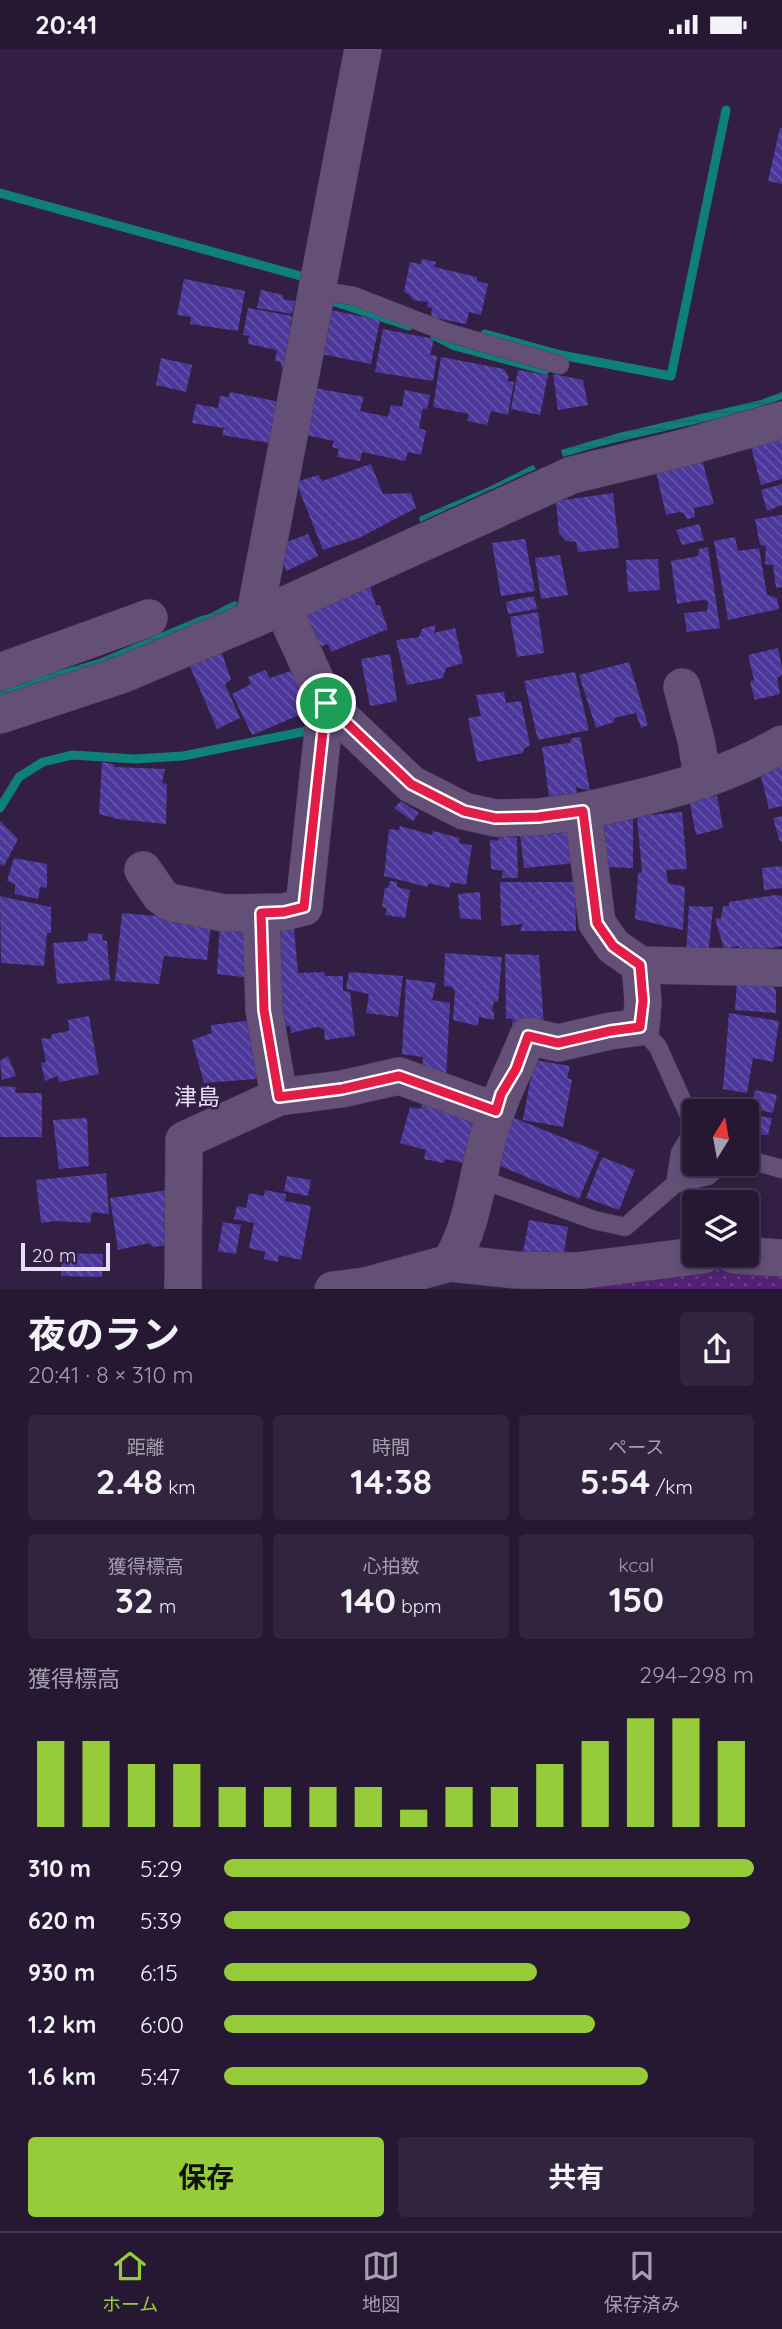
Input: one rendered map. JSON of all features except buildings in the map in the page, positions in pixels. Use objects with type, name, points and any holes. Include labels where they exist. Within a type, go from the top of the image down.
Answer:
[{"type":"street","points":[[363,49],[317,289],[268,612],[326,703],[411,784],[464,811],[495,818],[538,817],[583,811],[703,780],[782,744]]},
{"type":"street","points":[[0,715],[121,675],[572,475],[782,420]]},
{"type":"street","points":[[0,672],[149,618]]},
{"type":"street","points":[[682,687],[703,780]]},
{"type":"street","points":[[143,870],[160,895],[169,902],[224,913],[284,912],[304,907],[326,703]]},
{"type":"street","points":[[583,811],[597,923],[613,946],[640,965],[782,968]]},
{"type":"street","points":[[261,913],[264,1010],[279,1097]]},
{"type":"street","points":[[450,1263],[457,1252],[468,1220],[501,1094],[516,1069],[528,1036],[558,1043],[640,1027],[643,1001],[640,965]]},
{"type":"street","points":[[183,1289],[184,1140],[279,1097],[342,1089],[399,1076],[496,1111]]},
{"type":"street","points":[[759,1257],[782,1258]]},
{"type":"street","points":[[341,1289],[365,1286],[450,1263],[516,1271],[576,1271],[682,1258]]},
{"type":"lane","points":[[317,289],[354,296],[446,332],[561,365]]},
{"type":"lane","points":[[640,1027],[658,1047],[682,1102]]},
{"type":"lane","points":[[675,1184],[682,1150]]},
{"type":"lane","points":[[760,1163],[782,1169]]},
{"type":"lane","points":[[478,1178],[594,1220],[625,1227],[675,1184],[708,1176]]},
{"type":"shaded area","points":[[782,392],[782,399],[728,416],[563,457],[561,450],[619,433],[761,400]]},
{"type":"shaded area","points":[[533,465],[536,469],[420,522],[419,517]]},
{"type":"shaded area","points":[[236,601],[238,604],[231,610],[113,661],[0,697],[0,688],[99,659]]},
{"type":"shaded area","points":[[759,1264],[782,1264],[782,1289],[590,1289],[602,1281],[682,1267],[759,1267]]},
{"type":"waterway","points":[[485,334],[561,355],[671,376],[726,110]]},
{"type":"waterway","points":[[0,193],[304,277],[308,281]]},
{"type":"waterway","points":[[324,294],[332,301],[409,326]]},
{"type":"waterway","points":[[435,336],[455,346],[545,370]]},
{"type":"waterway","points":[[0,808],[19,777],[43,762],[72,755],[135,759],[183,756],[314,731]]},
{"type":"district","name":"津島","points":[[197,1096]]},
{"type":"route","points":[[326,703],[411,784],[464,811],[495,818],[538,817],[583,811],[597,923],[613,946],[640,965],[643,1001],[640,1027],[558,1043],[528,1036],[496,1111],[399,1076],[342,1089],[279,1097],[264,1010],[261,913],[284,912],[304,907],[326,703]]}]
